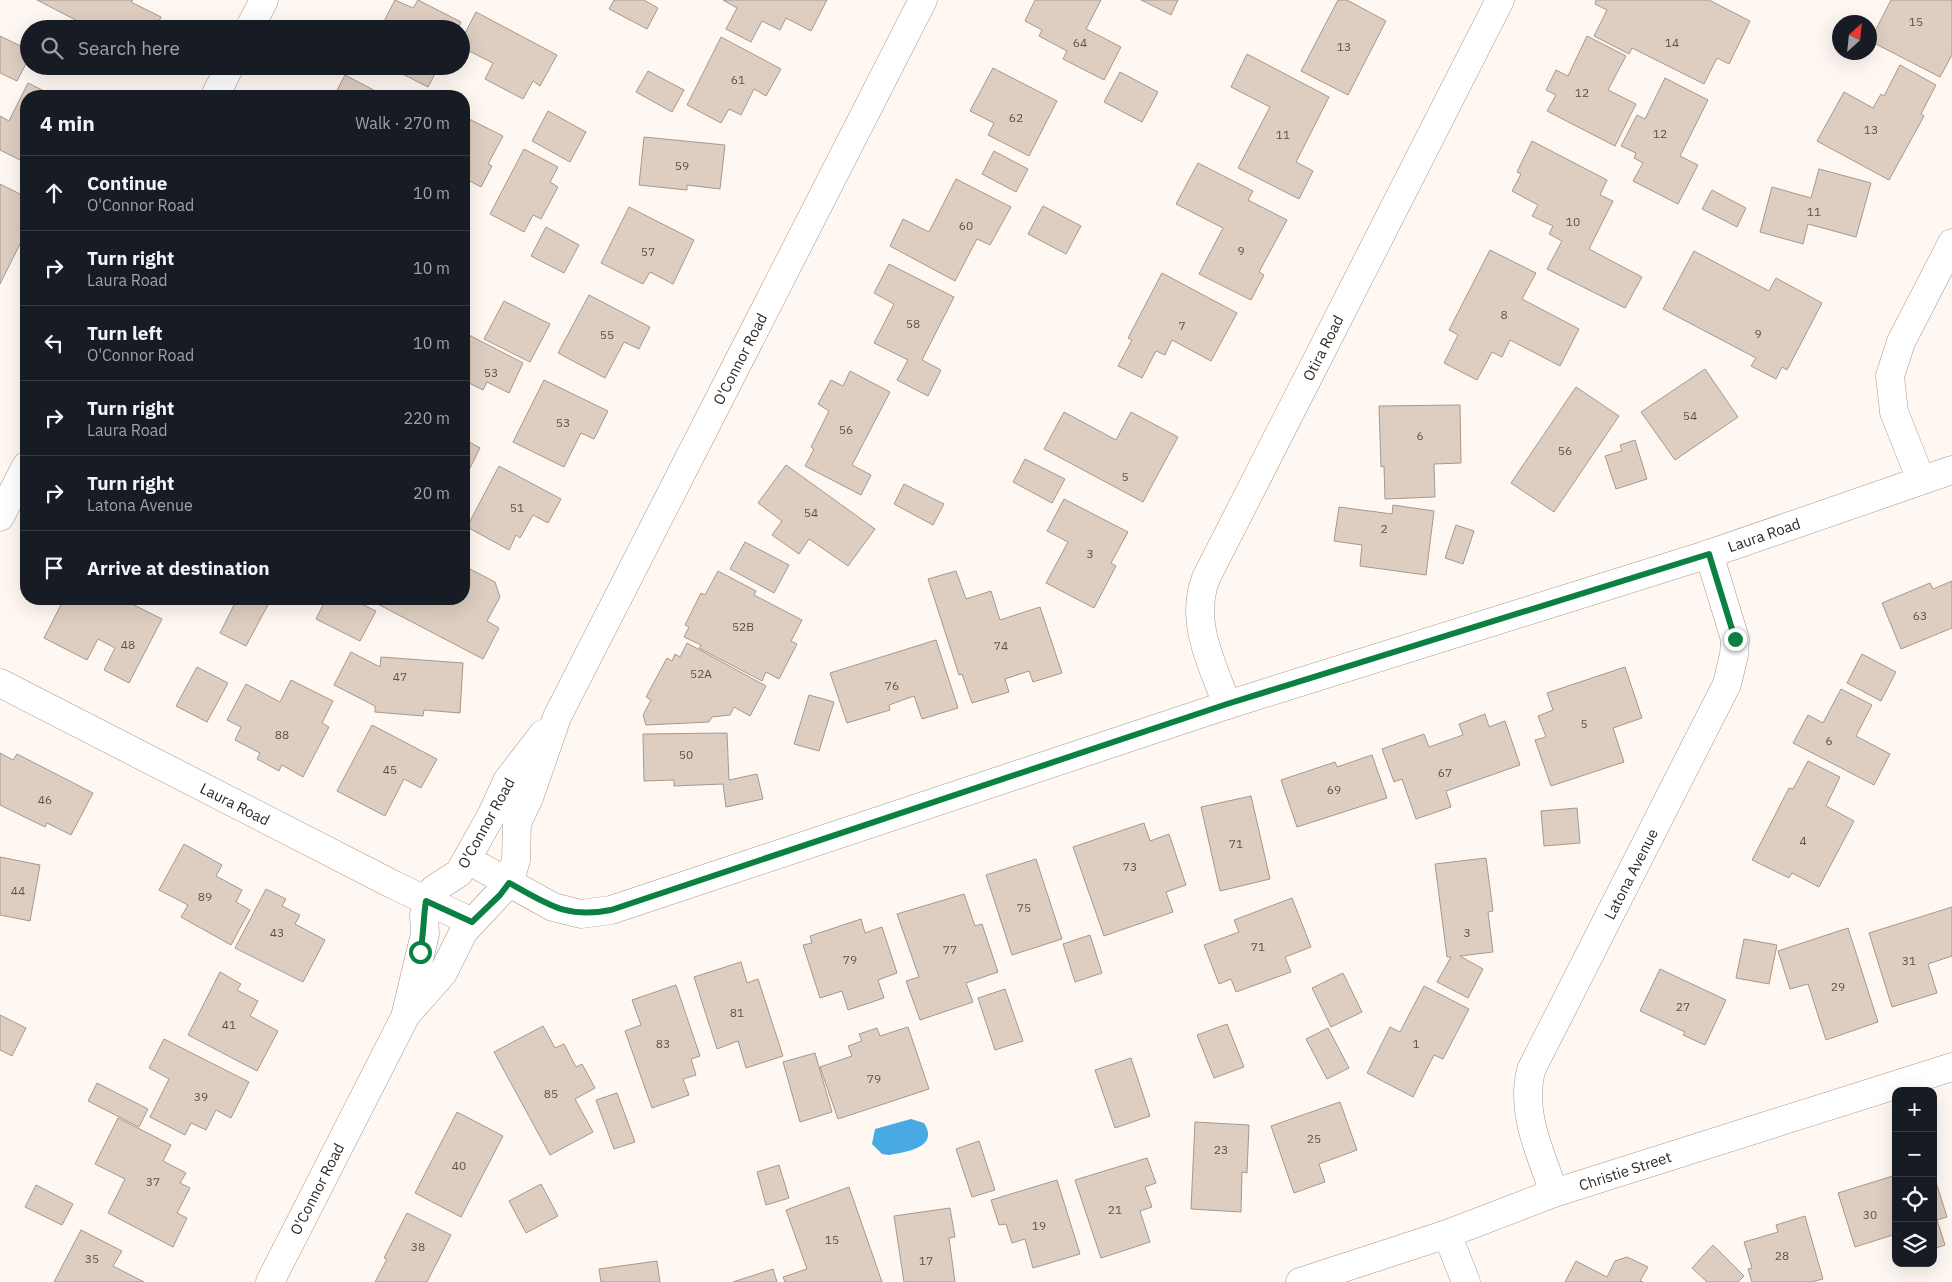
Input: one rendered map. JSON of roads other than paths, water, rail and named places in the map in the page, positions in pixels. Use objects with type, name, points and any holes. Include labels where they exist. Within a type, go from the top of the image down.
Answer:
[{"type":"street","points":[[254,20],[264,0]]},
{"type":"street","name":"O'Connor Road","points":[[406,1015],[443,973],[464,931],[500,895],[509,883],[516,860],[517,823],[529,798],[557,717],[923,0]]},
{"type":"street","name":"Otira Road","points":[[1227,704],[1202,636],[1198,607],[1206,578],[1500,0]]},
{"type":"street","points":[[217,90],[225,75]]},
{"type":"street","points":[[1921,480],[1894,412],[1890,376],[1901,342],[1952,243]]},
{"type":"street","name":"Laura Road","points":[[468,860],[567,912],[596,913],[611,910],[1227,704],[1709,554],[1952,470]]},
{"type":"street","points":[[0,517],[20,478]]},
{"type":"street","name":"Latona Avenue","points":[[1554,1193],[1530,1122],[1527,1088],[1531,1070],[1727,684],[1734,655],[1735,639],[1709,554]]},
{"type":"street","name":"Laura Road","points":[[0,683],[426,901],[472,922]]},
{"type":"street","name":"O'Connor Road","points":[[270,1282],[406,1015],[425,934],[424,915],[426,901],[434,889],[459,873],[468,860],[507,781],[557,717]]},
{"type":"street","name":"Christie Street","points":[[1300,1282],[1447,1234],[1554,1193],[1952,1067]]},
{"type":"street","points":[[1447,1234],[1466,1282]]},
{"type":"water","points":[[911,1119],[924,1123],[928,1131],[928,1138],[918,1147],[889,1155],[882,1154],[872,1144],[875,1129]]}]
